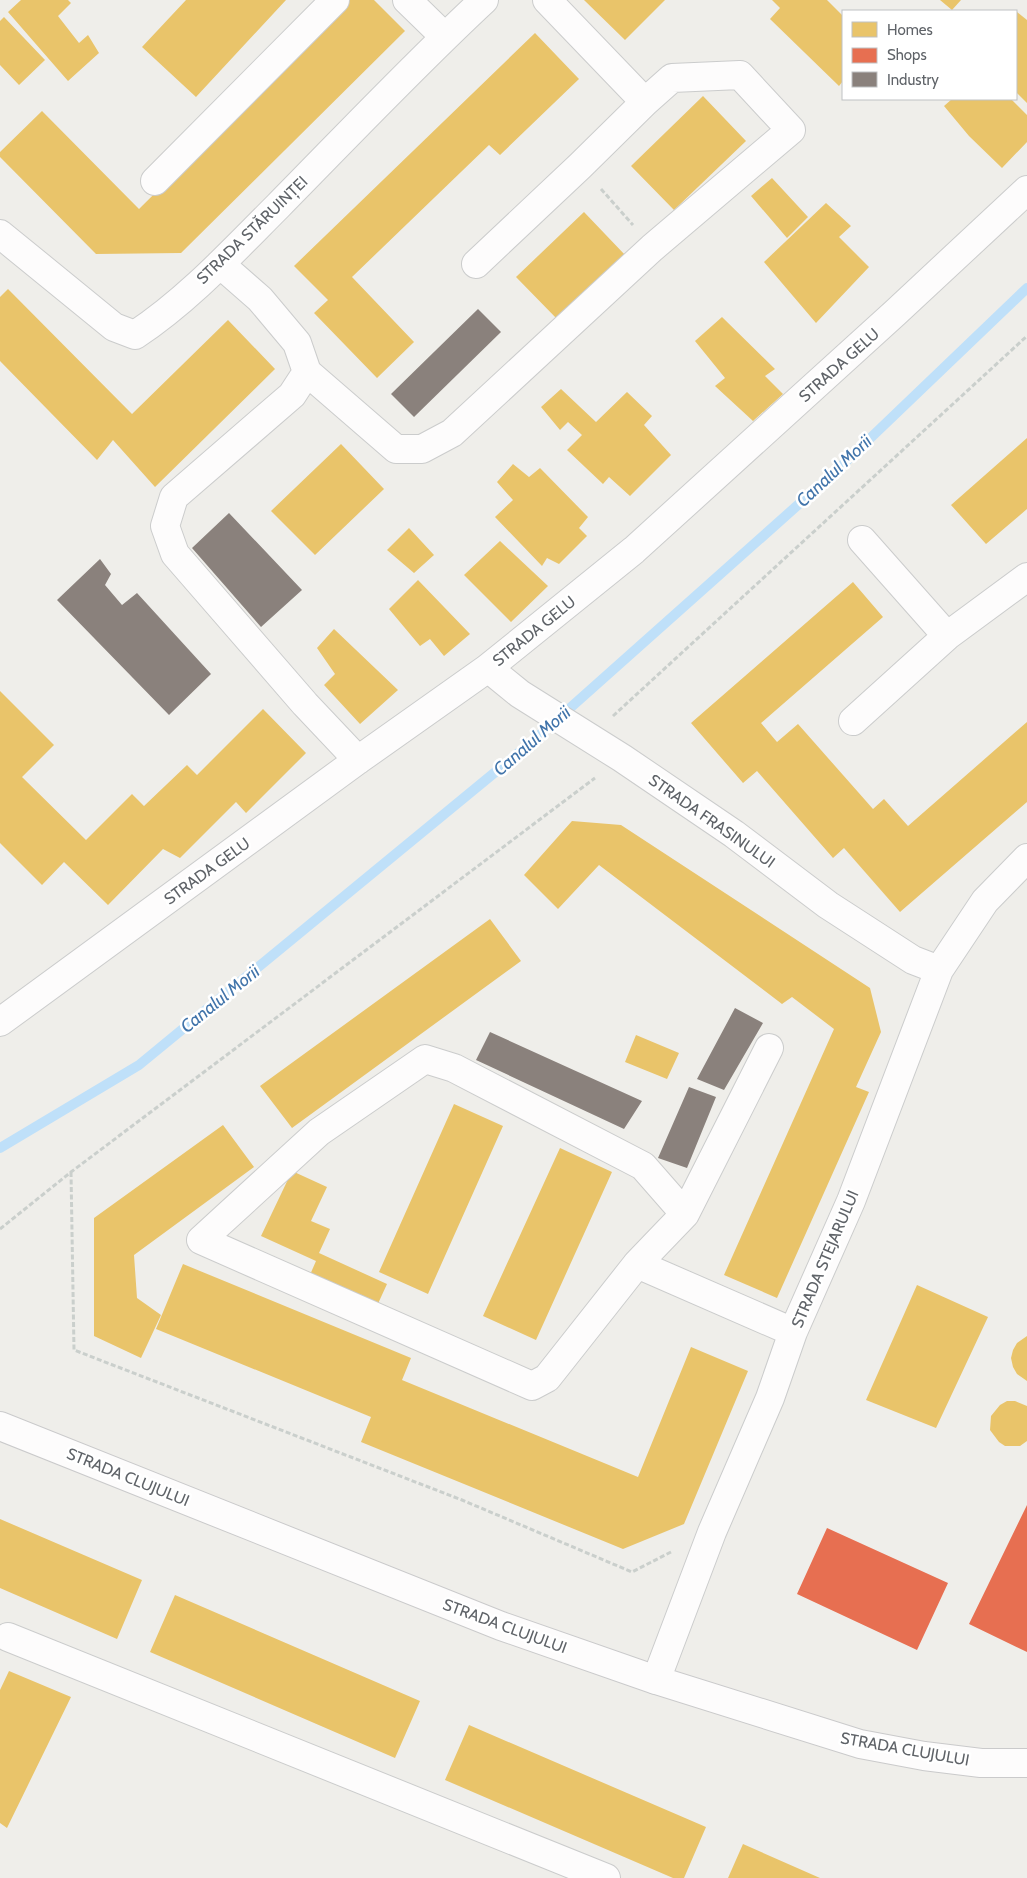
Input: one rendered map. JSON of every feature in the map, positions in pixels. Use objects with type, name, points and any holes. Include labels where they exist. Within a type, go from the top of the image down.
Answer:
[{"type":"street","points":[[155,181],[334,0]]},
{"type":"street","points":[[407,0],[445,37]]},
{"type":"street","name":"STRADA STĂRUINȚEI","points":[[0,234],[114,326],[135,335],[152,324],[220,264],[484,0]]},
{"type":"street","points":[[547,0],[645,102]]},
{"type":"street","points":[[220,264],[260,298],[297,343],[307,372],[396,449],[422,449],[452,434],[652,248],[791,130],[740,75],[672,78],[476,264]]},
{"type":"street","name":"STRADA GELU","points":[[2,1016],[488,668],[634,550],[895,313],[1027,190]]},
{"type":"street","points":[[307,372],[292,395],[174,497],[165,526],[175,554],[305,704],[358,760]]},
{"type":"street","points":[[862,540],[947,636]]},
{"type":"street","points":[[853,721],[947,636],[1027,577]]},
{"type":"street","name":"STRADA FRASINULUI","points":[[488,668],[538,706],[590,737],[734,834],[828,905],[913,960],[939,970]]},
{"type":"street","name":"STRADA STEJARULUI","points":[[656,1680],[712,1532],[770,1398],[793,1332],[851,1202],[939,970],[985,901],[1027,858]]},
{"type":"street","points":[[685,1214],[644,1166],[454,1068],[425,1059],[319,1132],[201,1240],[532,1386],[547,1378],[637,1264],[685,1214],[769,1048]]},
{"type":"street","points":[[637,1264],[793,1332]]},
{"type":"street","name":"STRADA CLUJULUI","points":[[0,1426],[501,1626],[656,1680],[860,1744],[924,1756],[981,1763],[1027,1762]]},
{"type":"street","points":[[8,1637],[606,1878]]},
{"type":"path","points":[[580,166],[652,248]]},
{"type":"path","points":[[590,737],[1027,336]]},
{"type":"path","points":[[0,1229],[71,1172],[622,758]]},
{"type":"path","points":[[71,1172],[74,1350],[462,1500],[632,1572],[712,1532]]},
{"type":"building: Homes","points":[[21,0],[68,0],[71,3],[58,16],[79,43],[88,35],[99,53],[68,81],[8,12]]},
{"type":"building: Homes","points":[[186,0],[286,0],[196,97],[142,47]]},
{"type":"building: Homes","points":[[350,0],[374,0],[405,31],[181,253],[96,254],[0,157],[0,152],[42,111],[139,209]]},
{"type":"building: Homes","points":[[584,0],[665,0],[625,40]]},
{"type":"building: Homes","points":[[772,0],[827,0],[842,15],[842,82],[839,86],[770,19],[780,8]]},
{"type":"building: Homes","points":[[940,0],[961,0],[952,10]]},
{"type":"building: Homes","points":[[1017,12],[1027,20],[1027,103],[1017,93]]},
{"type":"building: Homes","points":[[4,17],[45,60],[19,85],[0,65],[0,21]]},
{"type":"building: Homes","points":[[535,33],[579,79],[500,155],[489,145],[352,277],[414,342],[377,378],[314,313],[328,300],[294,266]]},
{"type":"building: Homes","points":[[703,96],[746,141],[674,210],[631,166]]},
{"type":"building: Homes","points":[[951,100],[1012,100],[1027,115],[1027,142],[1002,168],[969,136],[944,106]]},
{"type":"building: Homes","points":[[772,178],[808,217],[787,238],[751,196]]},
{"type":"building: Homes","points":[[826,203],[851,226],[839,237],[869,267],[816,323],[764,262]]},
{"type":"building: Homes","points":[[584,212],[626,256],[558,320],[516,277]]},
{"type":"building: Homes","points":[[8,289],[132,414],[228,320],[275,369],[155,487],[113,440],[97,460],[0,361],[0,297]]},
{"type":"building: Homes","points":[[722,317],[775,369],[765,376],[783,394],[753,421],[715,386],[725,378],[695,341]]},
{"type":"building: Homes","points":[[561,389],[596,422],[627,392],[652,416],[644,425],[671,455],[630,496],[609,477],[603,484],[567,450],[582,435],[568,422],[560,430],[541,407]]},
{"type":"building: Homes","points":[[1027,438],[1027,509],[986,544],[951,505]]},
{"type":"building: Homes","points":[[341,444],[384,489],[315,555],[271,511]]},
{"type":"building: Homes","points":[[513,464],[529,477],[540,468],[588,517],[579,528],[587,536],[559,564],[547,558],[542,566],[495,517],[513,500],[497,482]]},
{"type":"building: Homes","points":[[409,528],[434,555],[414,573],[387,550]]},
{"type":"building: Homes","points":[[500,541],[548,586],[511,622],[464,575]]},
{"type":"building: Homes","points":[[418,580],[470,634],[444,656],[430,639],[420,646],[389,609]]},
{"type":"building: Homes","points":[[853,582],[883,617],[761,723],[777,742],[798,724],[873,809],[884,799],[908,826],[1027,722],[1027,802],[900,912],[844,848],[833,858],[757,771],[743,783],[691,723]]},
{"type":"building: Homes","points":[[334,629],[398,690],[360,724],[324,685],[335,674],[317,648]]},
{"type":"building: Homes","points":[[0,691],[54,745],[22,777],[86,840],[132,794],[144,806],[187,765],[197,775],[263,709],[306,753],[246,813],[236,802],[180,858],[163,849],[108,905],[64,862],[42,885],[0,843]]},
{"type":"building: Homes","points":[[572,821],[621,825],[870,988],[881,1032],[856,1087],[869,1092],[777,1298],[724,1275],[834,1029],[792,997],[782,1004],[599,865],[558,909],[524,875]]},
{"type":"building: Homes","points":[[490,919],[521,961],[292,1128],[260,1086]]},
{"type":"building: Homes","points":[[636,1035],[679,1053],[667,1079],[625,1062]]},
{"type":"building: Homes","points":[[454,1104],[503,1126],[428,1294],[379,1272]]},
{"type":"building: Homes","points":[[223,1125],[254,1167],[134,1255],[137,1298],[161,1315],[141,1358],[94,1336],[94,1218]]},
{"type":"building: Homes","points":[[560,1148],[612,1172],[536,1340],[483,1316]]},
{"type":"building: Homes","points":[[292,1171],[327,1187],[311,1221],[330,1229],[319,1253],[387,1284],[376,1308],[309,1277],[316,1261],[261,1236]]},
{"type":"building: Homes","points":[[183,1264],[411,1358],[402,1380],[638,1477],[691,1347],[748,1371],[684,1524],[623,1549],[361,1442],[371,1417],[156,1329]]},
{"type":"building: Homes","points":[[917,1285],[988,1317],[936,1428],[866,1400]]},
{"type":"building: Homes","points":[[1027,1336],[1027,1381],[1017,1374],[1011,1358],[1017,1343]]},
{"type":"building: Homes","points":[[1007,1401],[1015,1401],[1027,1406],[1027,1441],[1020,1446],[1005,1446],[999,1442],[990,1430],[991,1416],[1000,1405]]},
{"type":"building: Homes","points":[[0,1519],[142,1580],[117,1639],[0,1588]]},
{"type":"building: Homes","points":[[175,1595],[420,1701],[395,1758],[150,1652]]},
{"type":"building: Homes","points":[[9,1671],[71,1697],[7,1828],[0,1823],[0,1690]]},
{"type":"building: Homes","points":[[469,1725],[706,1827],[684,1878],[673,1878],[445,1780]]},
{"type":"building: Homes","points":[[743,1844],[820,1878],[728,1878]]},
{"type":"building: Shops","points":[[1027,1505],[1027,1652],[969,1624]]},
{"type":"building: Shops","points":[[827,1528],[948,1583],[917,1650],[797,1594]]},
{"type":"building: Industry","points":[[478,309],[501,332],[414,417],[391,394]]},
{"type":"building: Industry","points":[[229,513],[302,590],[261,627],[192,548]]},
{"type":"building: Industry","points":[[100,559],[111,574],[105,585],[122,605],[137,593],[211,674],[169,715],[57,600]]},
{"type":"building: Industry","points":[[735,1008],[763,1023],[724,1090],[697,1079]]},
{"type":"building: Industry","points":[[490,1032],[642,1101],[624,1129],[476,1060]]},
{"type":"building: Industry","points":[[689,1087],[716,1097],[687,1168],[658,1158]]},
{"type":"waterway","name":"Canalul Morii","points":[[0,1148],[139,1065],[533,741],[836,471],[1027,288]]}]
